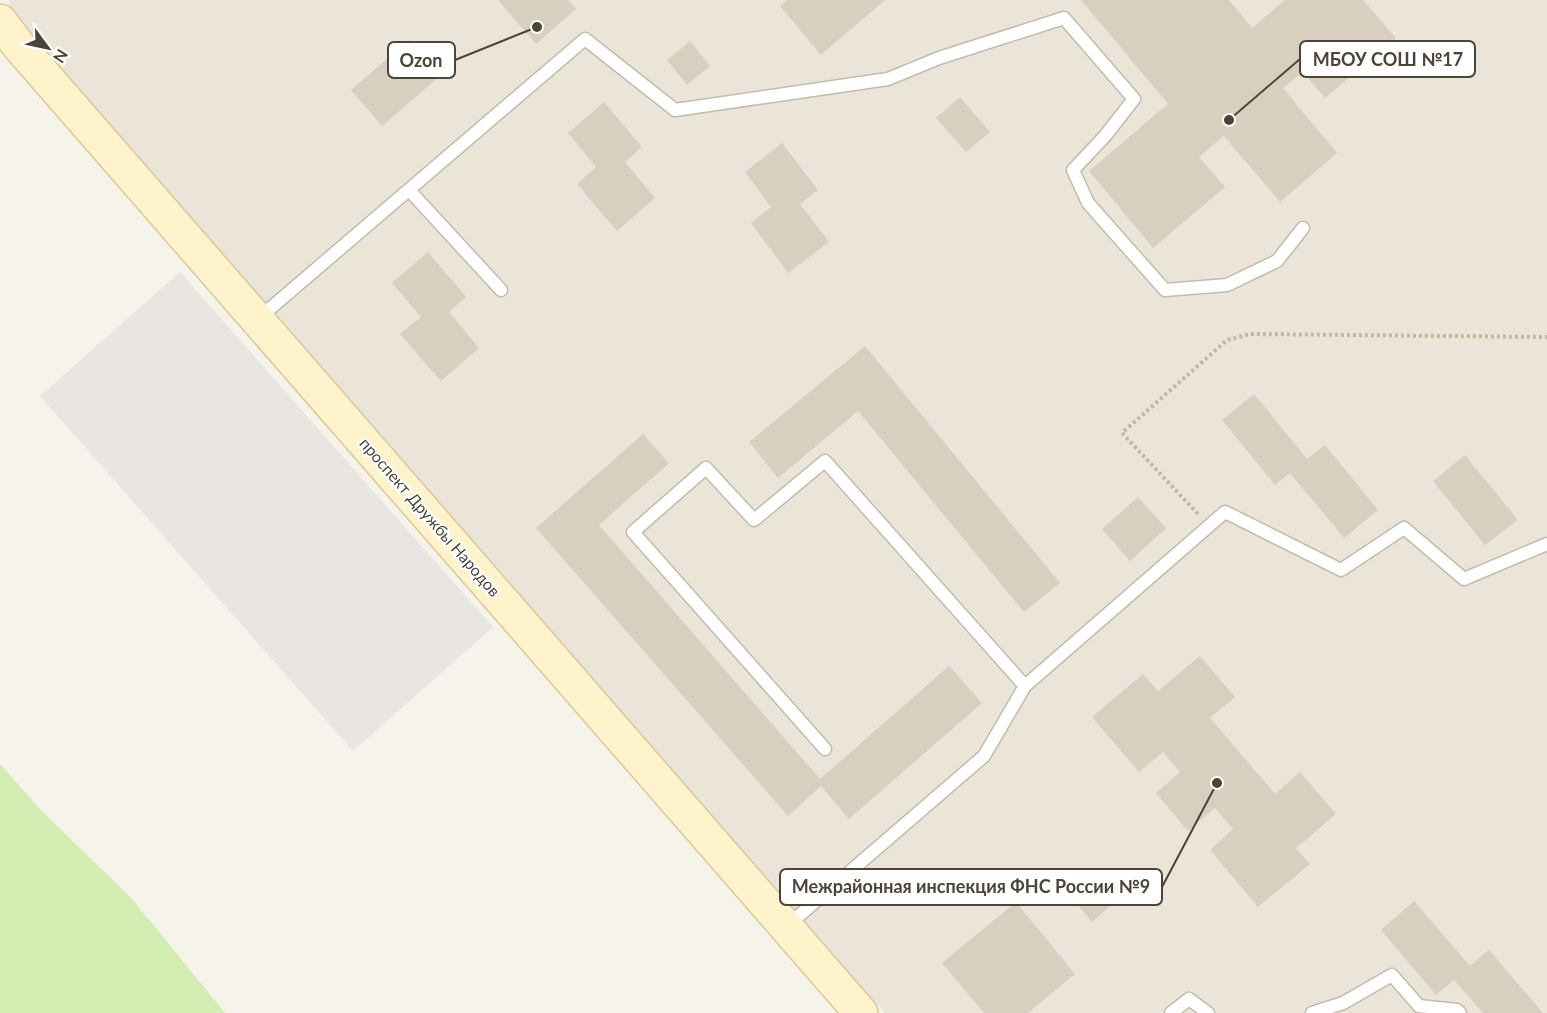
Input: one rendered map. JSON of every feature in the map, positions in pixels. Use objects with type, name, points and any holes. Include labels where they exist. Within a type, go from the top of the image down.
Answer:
[{"type":"main road","name":"проспект Дружбы Народов","points":[[0,21],[18,45],[861,1013]]},
{"type":"lane","points":[[258,319],[585,39],[675,110],[888,79],[939,58],[1064,18],[1134,99],[1105,136],[1073,170],[1088,202],[1165,291],[1227,285],[1277,261],[1303,228]]},
{"type":"lane","points":[[410,190],[501,290]]},
{"type":"lane","points":[[825,749],[633,532],[706,468],[754,520],[825,461],[1025,686]]},
{"type":"lane","points":[[786,927],[984,756],[1025,686],[1225,512],[1341,570],[1404,528],[1464,579],[1547,544]]},
{"type":"lane","points":[[1312,1013],[1343,1003],[1392,975],[1419,1006],[1457,1010],[1460,1013]]},
{"type":"lane","points":[[1171,1013],[1189,999],[1208,1013]]},
{"type":"path","points":[[1209,526],[1122,433],[1227,340],[1250,334],[1547,337]]},
{"type":"shaded area","points":[[8,0],[1547,0],[1547,1013],[885,1013],[21,31]]},
{"type":"shaded area","points":[[180,272],[493,627],[353,751],[40,396]]},
{"type":"green space","points":[[0,764],[38,807],[133,900],[225,1013],[0,1013]]},
{"type":"building","points":[[498,0],[568,0],[576,9],[536,44]]},
{"type":"building","points":[[787,0],[885,0],[821,55],[780,6]]},
{"type":"building","points":[[1081,0],[1229,0],[1252,28],[1285,0],[1363,0],[1396,38],[1325,98],[1303,72],[1283,88],[1337,153],[1280,202],[1224,136],[1199,157],[1225,187],[1153,248],[1089,171],[1168,104]]},
{"type":"building","points":[[409,40],[440,76],[382,126],[351,90]]},
{"type":"building","points":[[690,41],[710,66],[687,85],[667,60]]},
{"type":"building","points":[[960,97],[990,132],[966,152],[936,118]]},
{"type":"building","points":[[604,102],[642,147],[625,162],[655,198],[617,231],[577,184],[596,167],[568,133]]},
{"type":"building","points":[[782,143],[818,190],[800,204],[829,242],[788,273],[751,223],[771,207],[745,172]]},
{"type":"building","points":[[428,252],[466,297],[449,312],[479,348],[441,381],[400,334],[421,317],[392,283]]},
{"type":"building","points":[[865,346],[1060,583],[1024,612],[858,411],[778,478],[749,442]]},
{"type":"building","points":[[1254,394],[1307,459],[1325,445],[1378,510],[1344,538],[1290,473],[1275,485],[1222,420]]},
{"type":"building","points":[[643,434],[669,463],[599,525],[820,779],[949,666],[982,703],[849,819],[821,786],[788,816],[536,528]]},
{"type":"building","points":[[1465,455],[1518,520],[1485,545],[1433,481]]},
{"type":"building","points":[[1138,497],[1166,528],[1130,561],[1102,529]]},
{"type":"building","points":[[1200,656],[1235,697],[1210,718],[1275,794],[1300,772],[1336,814],[1296,848],[1310,864],[1258,907],[1210,850],[1233,829],[1215,808],[1188,831],[1156,793],[1180,772],[1163,752],[1139,772],[1092,717],[1143,674],[1158,691]]},
{"type":"building","points":[[1089,874],[1114,903],[1092,922],[1067,892]]},
{"type":"building","points":[[1414,901],[1470,966],[1489,950],[1543,1013],[1483,1013],[1454,980],[1436,995],[1381,930]]},
{"type":"building","points":[[1016,902],[1075,974],[1028,1013],[984,1013],[942,963]]},
{"type":"place","name":"Ozon","points":[[537,27]]},
{"type":"place","name":"МБОУ СОШ №17","points":[[1229,120]]},
{"type":"place","name":"Межрайонная инспекция ФНС России №9","points":[[1217,783]]}]
